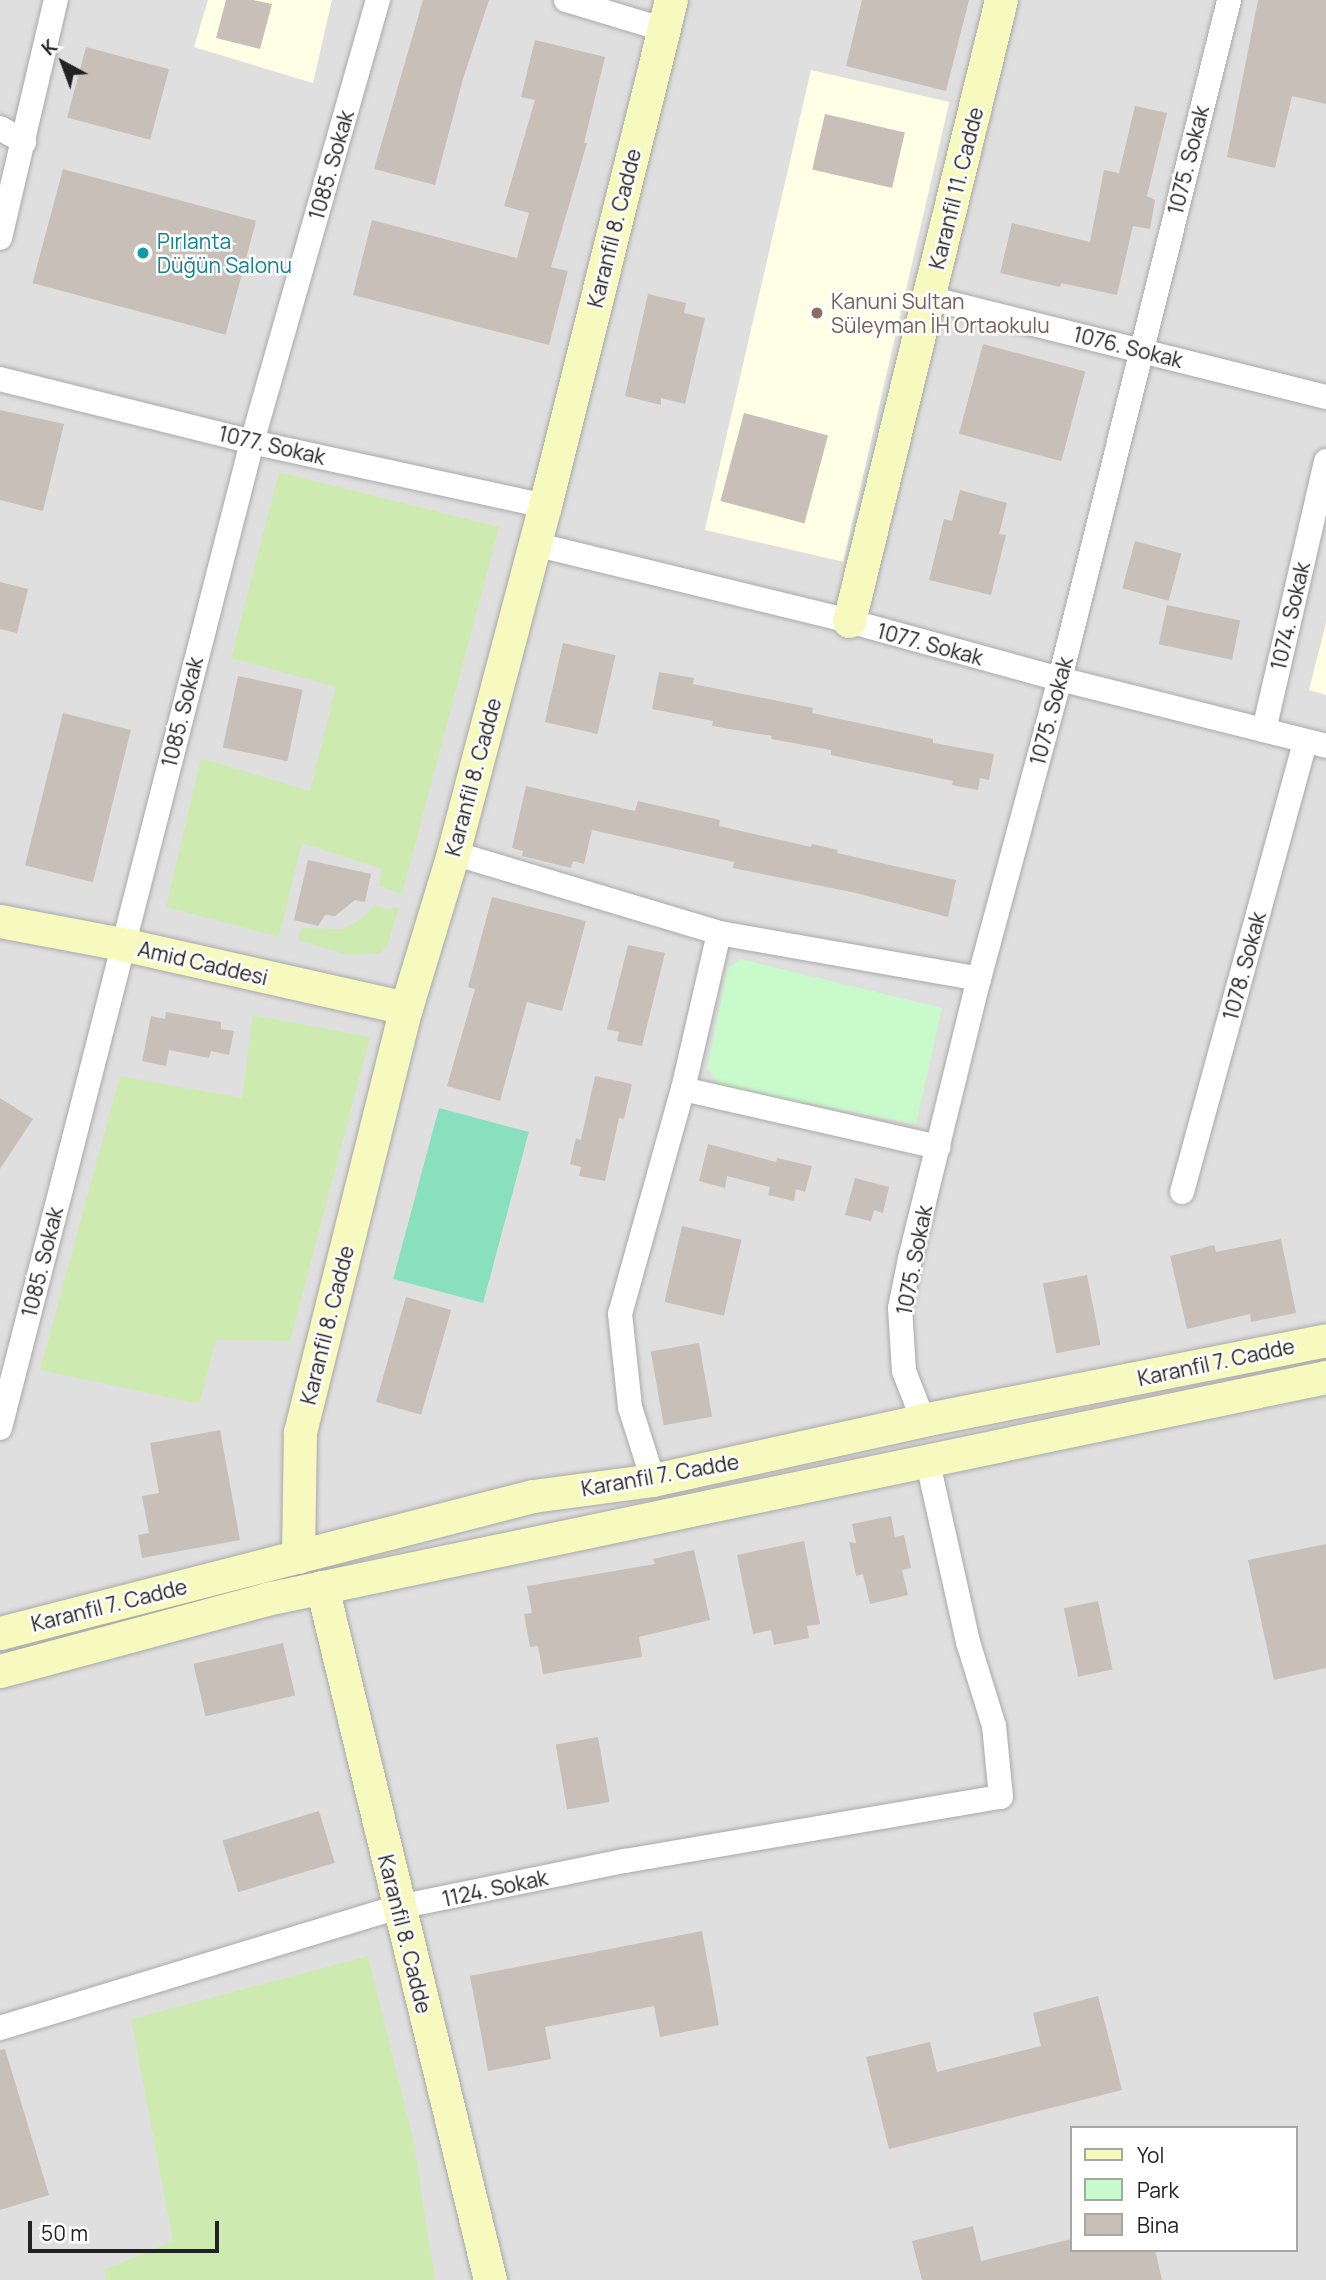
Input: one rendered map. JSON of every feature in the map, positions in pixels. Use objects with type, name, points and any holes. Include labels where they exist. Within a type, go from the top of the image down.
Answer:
[{"type":"street","points":[[0,238],[56,0]]},
{"type":"street","name":"1085. Sokak","points":[[0,1428],[252,442],[378,0]]},
{"type":"street","points":[[566,0],[667,15]]},
{"type":"street","name":"Karanfil 11. Cadde","points":[[849,621],[1001,0]]},
{"type":"street","name":"1075. Sokak","points":[[923,1420],[904,1371],[900,1308],[979,979],[1060,679],[1229,0]]},
{"type":"street","name":"Karanfil 8. Cadde","points":[[298,1557],[300,1432],[406,1008],[453,853],[545,506],[667,15]]},
{"type":"street","points":[[0,128],[24,142]]},
{"type":"street","name":"1076. Sokak","points":[[929,298],[1326,397]]},
{"type":"street","name":"1077. Sokak","points":[[0,379],[252,442],[545,506]]},
{"type":"street","name":"1074. Sokak","points":[[1264,730],[1326,461]]},
{"type":"street","name":"1077. Sokak","points":[[534,544],[849,621],[1060,679],[1316,743]]},
{"type":"street","name":"1078. Sokak","points":[[1182,1192],[1316,743]]},
{"type":"street","points":[[453,853],[719,933],[979,979]]},
{"type":"street","name":"Amid Caddesi","points":[[0,921],[122,944],[406,1008]]},
{"type":"street","points":[[653,1480],[630,1407],[620,1314],[683,1089],[719,933]]},
{"type":"street","points":[[683,1089],[939,1147]]},
{"type":"street","name":"Karanfil 7. Cadde","points":[[0,1633],[533,1496],[653,1480],[923,1420],[1326,1339]]},
{"type":"street","name":"Karanfil 7. Cadde","points":[[0,1671],[266,1599],[1326,1377]]},
{"type":"street","name":"1124. Sokak","points":[[0,2028],[398,1908],[625,1861],[1001,1797],[993,1726],[968,1642],[927,1459]]},
{"type":"street","name":"Karanfil 8. Cadde","points":[[322,1587],[490,2280]]},
{"type":"shaded area","points":[[0,0],[1326,0],[1326,2280],[0,2280]]},
{"type":"shaded area","points":[[208,0],[332,0],[313,83],[194,47]]},
{"type":"shaded area","name":"Kanuni Sultan Süleyman İH Ortaokulu","points":[[811,70],[949,102],[843,562],[705,530]]},
{"type":"shaded area","points":[[1326,623],[1326,695],[1309,690]]},
{"type":"green space","points":[[279,472],[499,527],[402,894],[379,886],[382,869],[302,843],[279,937],[166,907],[201,758],[310,791],[336,687],[231,658]]},
{"type":"green space","points":[[376,905],[387,909],[399,907],[387,947],[379,954],[348,955],[298,940],[302,928],[341,929],[357,922]]},
{"type":"green space","points":[[740,959],[942,1008],[916,1124],[721,1087],[707,1068],[728,968]]},
{"type":"green space","points":[[253,1015],[370,1037],[290,1341],[216,1340],[199,1404],[40,1370],[120,1076],[242,1098]]},
{"type":"green space","points":[[439,1108],[529,1132],[483,1303],[393,1279]]},
{"type":"green space","points":[[368,1956],[413,2138],[435,2280],[107,2280],[104,2270],[173,2241],[131,2019]]},
{"type":"building","points":[[226,0],[253,0],[272,4],[260,49],[216,38]]},
{"type":"building","points":[[423,0],[489,0],[463,79],[435,185],[374,169]]},
{"type":"building","points":[[862,0],[969,0],[946,91],[846,66]]},
{"type":"building","points":[[1258,0],[1326,0],[1326,104],[1292,96],[1275,168],[1227,157]]},
{"type":"building","points":[[535,40],[605,57],[584,143],[587,143],[551,267],[568,271],[549,345],[353,295],[372,220],[517,258],[529,213],[504,206],[535,100],[521,97]]},
{"type":"building","points":[[86,47],[169,69],[150,140],[67,118]]},
{"type":"building","points":[[1135,106],[1167,113],[1147,196],[1155,200],[1150,229],[1133,226],[1117,295],[1061,283],[1060,287],[1000,273],[1012,223],[1090,242],[1104,170],[1119,173]]},
{"type":"building","points":[[825,114],[905,132],[892,188],[812,170]]},
{"type":"building","name":"Pırlanta Düğün Salonu","points":[[63,169],[256,221],[226,335],[32,283]]},
{"type":"building","points":[[648,294],[686,303],[684,313],[705,318],[685,404],[661,398],[661,405],[625,396]]},
{"type":"building","points":[[983,344],[1085,371],[1061,461],[959,434]]},
{"type":"building","points":[[0,410],[64,424],[43,511],[0,500]]},
{"type":"building","points":[[744,413],[828,436],[804,523],[720,501]]},
{"type":"building","points":[[960,490],[1007,503],[999,534],[1006,535],[991,595],[929,580],[944,519],[952,521]]},
{"type":"building","points":[[1135,541],[1181,553],[1169,601],[1122,588]]},
{"type":"building","points":[[0,582],[28,589],[17,633],[0,629]]},
{"type":"building","points":[[1167,605],[1240,621],[1232,660],[1159,644]]},
{"type":"building","points":[[563,643],[616,655],[597,734],[545,722]]},
{"type":"building","points":[[659,672],[694,678],[693,684],[813,708],[812,713],[933,739],[933,743],[994,754],[989,780],[980,778],[978,790],[952,785],[953,781],[831,755],[831,750],[712,726],[713,721],[652,709]]},
{"type":"building","points":[[238,676],[303,690],[287,761],[223,747]]},
{"type":"building","points":[[63,713],[131,730],[93,882],[25,865]]},
{"type":"building","points":[[526,786],[635,811],[638,801],[720,820],[719,826],[811,847],[812,844],[838,850],[837,853],[956,880],[948,917],[856,893],[733,868],[734,862],[592,830],[584,864],[573,861],[571,868],[522,856],[523,851],[512,848]]},
{"type":"building","points":[[308,860],[371,874],[365,902],[355,900],[335,916],[325,915],[318,926],[294,920]]},
{"type":"building","points":[[492,897],[586,921],[562,1011],[527,1002],[500,1101],[447,1086],[475,989],[468,987]]},
{"type":"building","points":[[628,945],[665,953],[642,1046],[617,1041],[619,1032],[607,1029]]},
{"type":"building","points":[[166,1012],[221,1022],[221,1029],[234,1031],[229,1055],[211,1051],[209,1058],[169,1050],[166,1066],[142,1061],[151,1016],[165,1019]]},
{"type":"building","points":[[595,1076],[632,1084],[624,1119],[619,1118],[605,1181],[579,1176],[581,1167],[570,1164],[576,1138],[581,1140]]},
{"type":"building","points":[[0,1098],[33,1119],[0,1169]]},
{"type":"building","points":[[708,1144],[776,1162],[777,1158],[812,1166],[805,1192],[796,1189],[794,1201],[768,1195],[770,1187],[727,1176],[725,1188],[699,1181]]},
{"type":"building","points":[[855,1178],[889,1187],[883,1213],[874,1210],[871,1221],[845,1215]]},
{"type":"building","points":[[682,1226],[741,1240],[724,1316],[664,1302]]},
{"type":"building","points":[[1281,1239],[1296,1313],[1251,1322],[1250,1314],[1187,1329],[1170,1256],[1214,1245],[1216,1252]]},
{"type":"building","points":[[1087,1275],[1101,1345],[1056,1353],[1043,1284]]},
{"type":"building","points":[[406,1297],[451,1310],[421,1415],[376,1402]]},
{"type":"building","points":[[699,1343],[712,1417],[664,1425],[651,1352]]},
{"type":"building","points":[[220,1430],[240,1540],[142,1558],[138,1535],[149,1533],[142,1496],[159,1493],[150,1443]]},
{"type":"building","points":[[891,1516],[895,1537],[904,1535],[911,1568],[902,1570],[908,1595],[870,1604],[863,1574],[856,1576],[849,1542],[856,1543],[852,1524]]},
{"type":"building","points":[[804,1541],[820,1624],[807,1626],[809,1638],[774,1645],[771,1630],[753,1634],[737,1555]]},
{"type":"building","points":[[1326,1544],[1326,1668],[1274,1680],[1248,1560]]},
{"type":"building","points":[[694,1550],[710,1620],[639,1637],[642,1657],[543,1674],[538,1646],[530,1647],[524,1614],[532,1613],[527,1586],[655,1564],[653,1559]]},
{"type":"building","points":[[1098,1601],[1113,1669],[1078,1677],[1064,1608]]},
{"type":"building","points":[[283,1643],[295,1696],[206,1716],[193,1664]]},
{"type":"building","points":[[598,1737],[609,1802],[567,1809],[556,1744]]},
{"type":"building","points":[[319,1811],[335,1863],[238,1892],[222,1841]]},
{"type":"building","points":[[702,1931],[719,2025],[660,2037],[654,2006],[545,2027],[551,2059],[488,2071],[470,1976]]},
{"type":"building","points":[[1098,1996],[1122,2090],[889,2149],[866,2057],[930,2042],[937,2072],[1041,2046],[1033,2013]]},
{"type":"building","points":[[5,2049],[49,2195],[0,2210],[0,2050]]},
{"type":"building","points":[[973,2226],[981,2261],[1070,2239],[1070,2252],[1155,2252],[1162,2280],[922,2280],[912,2241]]},
{"type":"place","name":"Pırlanta Düğün Salonu","points":[[143,253]]},
{"type":"place","name":"Kanuni Sultan Süleyman İH Ortaokulu","points":[[817,313]]}]
